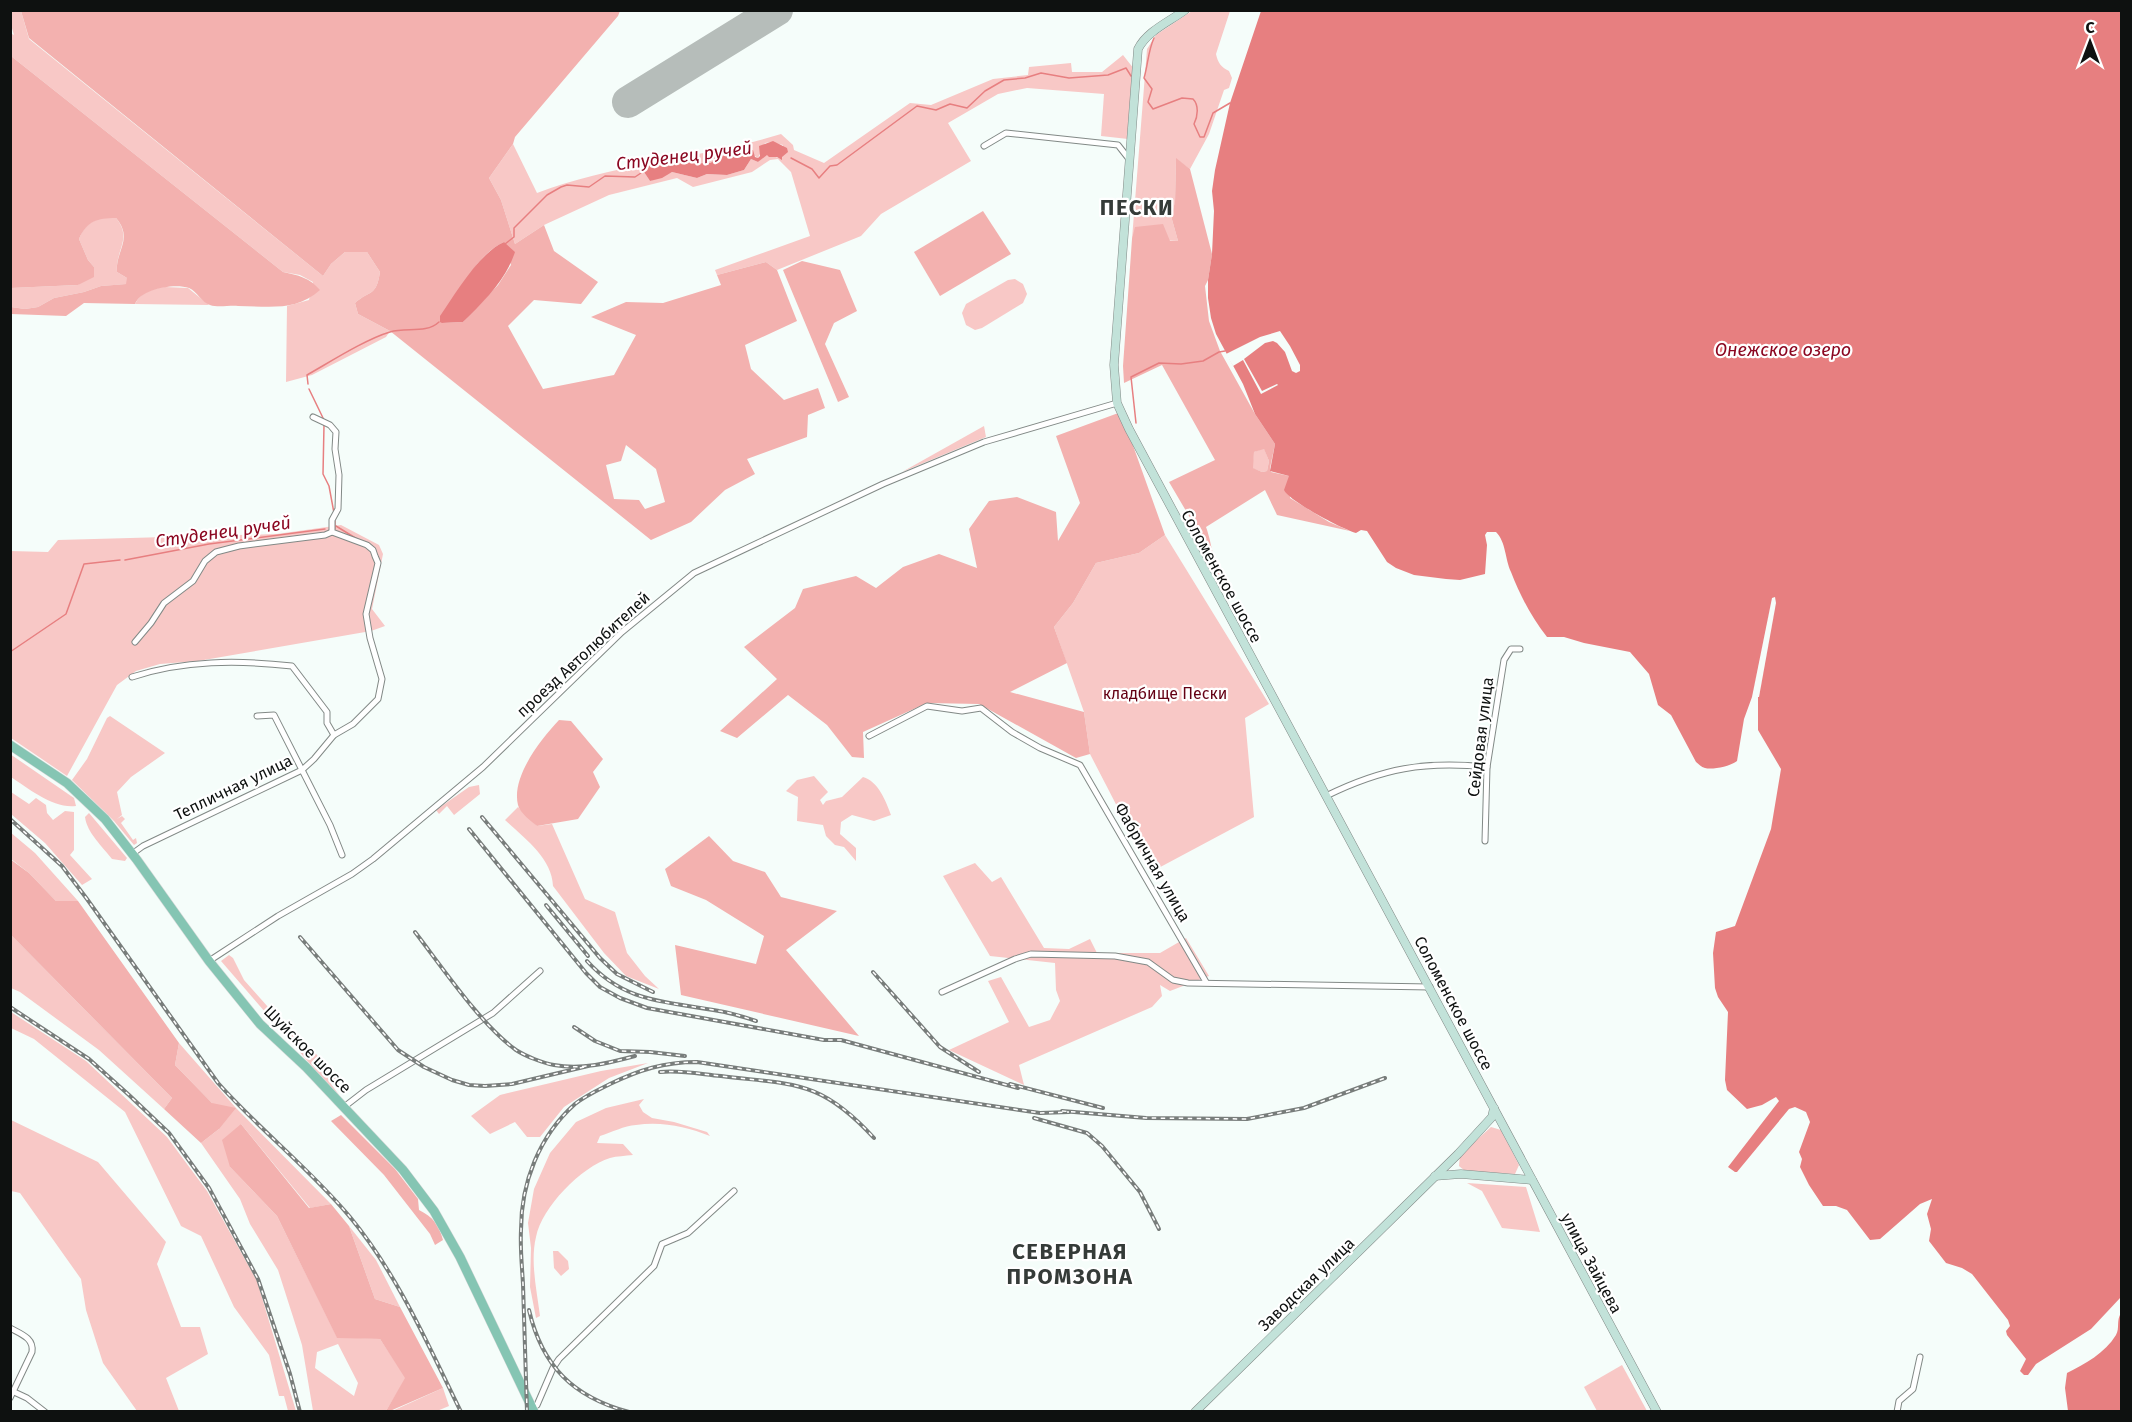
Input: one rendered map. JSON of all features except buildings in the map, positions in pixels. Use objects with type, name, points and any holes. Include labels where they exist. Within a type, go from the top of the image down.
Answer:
[{"type":"main road","name":"Соломенское шоссе","points":[[1185,10],[1152,32],[1142,41],[1138,50],[1114,365],[1117,403],[1178,523],[1504,1127]]},
{"type":"main road","name":"Шуйское шоссе","points":[[10,745],[51,771],[105,819],[209,961],[260,1024],[344,1107],[403,1170],[434,1211],[460,1257],[533,1410]]},
{"type":"main road","name":"Заводская улица","points":[[1195,1412],[1458,1154],[1492,1117],[1494,1107]]},
{"type":"main road","points":[[1487,1123],[1499,1123],[1504,1127]]},
{"type":"main road","name":"улица Зайцева","points":[[1504,1127],[1657,1412]]},
{"type":"main road","points":[[1458,1154],[1455,1162],[1461,1174]]},
{"type":"main road","points":[[1512,1178],[1520,1174],[1524,1164]]},
{"type":"main road","points":[[1435,1176],[1461,1174],[1532,1180]]},
{"type":"street","points":[[984,146],[1006,133],[1118,145],[1129,159]]},
{"type":"street","name":"проезд Автолюбителей","points":[[209,961],[278,916],[373,860],[483,767],[622,632],[694,573],[883,484],[984,442],[1117,403]]},
{"type":"street","points":[[135,642],[151,624],[164,603],[193,580],[207,558],[216,552],[239,546],[325,535],[332,532],[332,520],[338,509],[339,486],[335,449],[336,432],[330,425],[313,417]]},
{"type":"street","name":"Тепличная улица","points":[[132,854],[143,846],[302,770],[334,735],[354,724],[378,699],[382,679],[370,638],[366,614],[378,563],[373,550],[367,545],[332,532]]},
{"type":"street","name":"Сейдовая улица","points":[[1485,841],[1487,766],[1504,660],[1511,649],[1520,649]]},
{"type":"street","points":[[132,677],[186,665],[252,661],[292,666],[327,712],[327,723],[334,735]]},
{"type":"street","name":"Фабричная улица","points":[[869,736],[927,706],[962,711],[981,708],[1012,732],[1040,748],[1080,765],[1206,982]]},
{"type":"street","points":[[257,716],[274,715],[342,855]]},
{"type":"street","points":[[1326,796],[1387,771],[1420,765],[1487,766]]},
{"type":"street","points":[[942,992],[1015,958],[1031,954],[1114,956],[1148,962],[1173,980],[1188,983],[1301,983],[1430,987]]},
{"type":"street","points":[[344,1107],[366,1090],[493,1012],[540,971]]},
{"type":"street","points":[[533,1410],[559,1359],[654,1266],[662,1244],[688,1233],[734,1191]]},
{"type":"street","points":[[10,1328],[29,1339],[33,1346],[11,1393],[27,1398],[45,1412]]},
{"type":"street","points":[[1897,1412],[1899,1401],[1913,1389],[1920,1357]]},
{"type":"green space","points":[[11,11],[21,11],[29,39],[323,276],[331,264],[345,252],[367,252],[380,272],[377,285],[372,292],[355,303],[358,314],[390,331],[386,337],[312,375],[286,382],[287,306],[309,300],[313,282],[300,275],[283,272],[11,56],[10,33],[14,35]]},
{"type":"green space","points":[[1192,11],[1230,11],[1216,54],[1220,64],[1229,71],[1232,78],[1229,88],[1224,90],[1209,134],[1190,169],[1176,159],[1175,203],[1171,216],[1178,241],[1132,239],[1147,49],[1156,35]]},
{"type":"green space","points":[[1123,55],[1134,69],[1128,139],[1101,136],[1104,94],[1027,88],[998,94],[948,123],[971,161],[881,214],[861,236],[777,270],[766,262],[717,275],[715,270],[810,236],[791,172],[778,159],[770,160],[752,172],[693,187],[677,178],[609,195],[544,225],[515,244],[501,200],[489,178],[513,144],[537,193],[597,175],[628,168],[720,150],[781,134],[793,145],[794,150],[824,163],[910,103],[931,105],[993,79],[1028,75],[1029,67],[1071,63],[1072,72],[1102,72]],"holes":[[[765,143],[783,145],[782,159],[766,154],[758,162],[751,159],[744,170],[727,175],[707,174],[697,178],[672,172],[650,181],[642,169],[663,162],[706,164],[712,162],[714,158],[740,156],[749,152],[758,158]]]},
{"type":"green space","points":[[101,218],[116,218],[121,225],[123,239],[117,272],[127,278],[127,284],[101,286],[54,298],[38,307],[25,309],[11,307],[10,288],[78,285],[94,267],[88,260],[79,239],[87,226]]},
{"type":"green space","points":[[1015,279],[1023,284],[1027,294],[1023,303],[982,328],[975,330],[966,325],[962,313],[966,304],[1008,280]]},
{"type":"green space","points":[[165,287],[188,288],[209,305],[135,304],[147,292]]},
{"type":"green space","points":[[984,426],[986,437],[902,472]]},
{"type":"green space","points":[[1264,448],[1269,461],[1267,471],[1262,472],[1252,468],[1254,452]]},
{"type":"green space","points":[[341,525],[379,545],[383,554],[372,609],[385,626],[371,631],[198,661],[160,664],[136,671],[117,685],[67,776],[11,738],[10,551],[48,552],[58,540],[277,534]]},
{"type":"green space","name":"кладбище Пески","points":[[1165,535],[1269,704],[1245,718],[1254,817],[1151,872],[1090,754],[1084,712],[1054,627],[1073,603],[1096,563],[1139,553]]},
{"type":"green space","points":[[110,716],[165,753],[131,777],[117,792],[122,815],[117,819],[122,816],[125,819],[121,823],[133,840],[136,838],[137,843],[134,845],[114,821],[72,780],[87,759]]},
{"type":"green space","points":[[10,754],[74,798],[76,806],[51,801],[11,777]]},
{"type":"green space","points":[[814,776],[828,792],[820,800],[823,805],[826,801],[842,797],[863,777],[877,787],[884,798],[891,815],[874,821],[852,815],[841,822],[840,834],[856,848],[856,861],[844,847],[835,845],[826,836],[823,825],[797,821],[798,797],[786,791],[797,780]]},
{"type":"green space","points":[[479,785],[480,794],[454,815],[447,806],[439,814],[436,810],[469,787]]},
{"type":"green space","points":[[11,792],[29,804],[36,798],[46,805],[47,813],[53,820],[65,811],[74,812],[74,850],[70,855],[92,879],[82,885],[45,843],[11,814]]},
{"type":"green space","points":[[518,807],[537,826],[552,824],[585,899],[615,912],[627,953],[645,976],[659,989],[626,976],[604,953],[553,886],[548,866],[536,849],[505,820]]},
{"type":"green space","points":[[89,813],[127,858],[125,861],[112,859],[96,840],[86,823],[85,817]]},
{"type":"green space","points":[[10,832],[35,853],[78,901],[56,901],[29,873],[11,859]]},
{"type":"green space","points":[[975,863],[992,882],[1001,877],[1044,948],[1069,949],[1090,939],[1097,953],[1160,953],[1186,938],[1209,976],[1170,991],[1160,985],[1162,996],[1152,1007],[1019,1065],[1024,1085],[949,1050],[1009,1022],[988,981],[1001,977],[1029,1027],[1050,1020],[1060,1001],[1056,990],[1055,963],[990,956],[943,876]]},
{"type":"green space","points":[[11,935],[172,1098],[164,1109],[99,1050],[20,992],[11,988]]},
{"type":"green space","points":[[229,955],[233,958],[244,980],[308,1052],[312,1049],[337,1079],[331,1084],[339,1095],[221,961]]},
{"type":"green space","points":[[11,1012],[86,1061],[167,1137],[207,1191],[257,1281],[296,1411],[288,1411],[284,1396],[279,1396],[269,1355],[234,1307],[201,1236],[181,1226],[125,1112],[34,1039],[11,1028]]},
{"type":"green space","points":[[179,1043],[236,1108],[331,1204],[310,1208],[241,1124],[230,1167],[277,1216],[337,1337],[380,1339],[406,1378],[386,1411],[313,1411],[302,1345],[278,1270],[250,1224],[240,1199],[201,1143],[219,1129],[212,1103],[175,1065]],"holes":[[[338,1344],[358,1383],[354,1396],[315,1368],[317,1352]]]},
{"type":"green space","points":[[648,1063],[609,1078],[564,1107],[540,1137],[527,1137],[515,1122],[490,1134],[471,1116],[500,1095],[601,1071]]},
{"type":"green space","points":[[644,1099],[639,1105],[643,1112],[652,1118],[707,1132],[710,1136],[665,1124],[646,1124],[627,1127],[600,1136],[597,1143],[623,1144],[633,1155],[610,1158],[587,1170],[564,1190],[546,1213],[534,1247],[540,1316],[536,1318],[530,1287],[531,1248],[528,1223],[534,1189],[550,1153],[576,1122],[606,1108]]},
{"type":"green space","points":[[11,1120],[98,1162],[166,1242],[157,1264],[181,1327],[200,1327],[208,1354],[166,1378],[179,1411],[137,1411],[103,1363],[86,1310],[81,1279],[20,1193],[11,1191]]},
{"type":"green space","points":[[1491,1127],[1501,1130],[1519,1165],[1515,1174],[1465,1171],[1459,1166],[1460,1155]]},
{"type":"green space","points":[[1467,1183],[1526,1187],[1540,1232],[1502,1228],[1482,1191]]},
{"type":"green space","points":[[349,1226],[376,1260],[400,1307],[375,1299]]},
{"type":"green space","points":[[553,1251],[558,1251],[568,1261],[569,1269],[561,1276],[554,1268]]},
{"type":"green space","points":[[1622,1365],[1647,1411],[1597,1411],[1584,1387]]},
{"type":"green space","points":[[443,1388],[449,1406],[437,1411],[390,1412]]},
{"type":"shaded area","points":[[21,11],[620,11],[515,137],[513,144],[489,178],[501,200],[515,244],[544,225],[554,251],[598,282],[581,304],[534,300],[508,326],[543,389],[614,375],[636,335],[591,317],[626,302],[663,303],[721,285],[717,275],[766,262],[777,270],[797,321],[745,345],[751,369],[784,400],[818,388],[825,408],[808,415],[807,437],[747,459],[755,474],[725,490],[691,522],[651,540],[390,331],[358,314],[355,303],[375,289],[380,272],[367,252],[345,252],[331,264],[323,276],[29,38]],"holes":[[[504,242],[511,265],[498,285],[463,322],[442,323],[476,266],[484,256]],[[626,445],[656,469],[665,502],[645,509],[639,500],[614,499],[606,465],[621,461]]]},
{"type":"shaded area","points":[[11,56],[283,272],[303,278],[320,290],[311,297],[291,305],[213,306],[207,304],[189,288],[175,286],[159,288],[144,294],[135,304],[84,303],[66,316],[11,314],[11,307],[25,309],[38,307],[54,298],[101,286],[126,284],[127,278],[117,272],[124,239],[121,225],[116,218],[109,218],[89,224],[79,239],[88,260],[94,267],[94,277],[78,285],[11,288]]},
{"type":"shaded area","points":[[1176,158],[1190,169],[1212,254],[1205,286],[1209,321],[1220,351],[1255,414],[1275,444],[1271,472],[1289,476],[1290,498],[1329,522],[1350,531],[1277,515],[1265,490],[1206,527],[1218,569],[1227,581],[1228,589],[1220,580],[1189,516],[1169,482],[1215,460],[1162,365],[1124,383],[1123,366],[1132,239],[1135,227],[1163,224],[1170,241],[1178,241],[1171,216],[1175,202]],"holes":[[[1264,449],[1269,461],[1267,471],[1262,472],[1253,468],[1254,452]]]},
{"type":"shaded area","points":[[983,211],[1011,254],[940,296],[914,252]]},
{"type":"shaded area","points":[[802,261],[840,270],[857,311],[834,323],[825,344],[849,397],[838,402],[783,270]]},
{"type":"shaded area","points":[[1121,412],[1165,535],[1139,553],[1096,563],[1073,603],[1054,627],[1067,663],[1010,692],[1084,712],[1090,754],[1076,758],[979,704],[927,703],[863,732],[864,758],[852,757],[827,725],[788,695],[737,738],[720,731],[777,679],[744,647],[795,608],[803,589],[856,576],[876,588],[903,567],[939,554],[977,568],[969,529],[989,501],[1017,497],[1056,512],[1058,541],[1080,503],[1056,436]]},
{"type":"shaded area","points":[[559,720],[571,721],[603,759],[593,772],[600,787],[578,819],[537,826],[519,808],[517,794],[519,783],[529,759]]},
{"type":"shaded area","points":[[709,836],[733,861],[765,872],[781,897],[837,911],[786,950],[859,1036],[681,995],[675,945],[756,964],[764,936],[706,900],[671,886],[665,869]]},
{"type":"shaded area","points":[[10,859],[29,873],[56,901],[78,901],[179,1043],[175,1065],[212,1103],[236,1108],[219,1129],[201,1143],[164,1109],[172,1098],[11,935]]},
{"type":"shaded area","points":[[341,1115],[395,1169],[418,1199],[419,1210],[432,1219],[440,1230],[443,1240],[435,1245],[430,1234],[384,1175],[331,1121]]},
{"type":"shaded area","points":[[241,1124],[309,1208],[331,1204],[349,1226],[375,1299],[400,1307],[443,1388],[386,1411],[405,1378],[380,1339],[337,1338],[277,1216],[230,1167],[222,1140]]},
{"type":"water","name":"Онежское озеро","points":[[1261,11],[2121,11],[2121,1297],[2091,1329],[2036,1364],[2028,1375],[2020,1371],[2026,1359],[2007,1335],[2006,1331],[2010,1326],[2008,1320],[1972,1274],[1946,1263],[1929,1241],[1931,1229],[1927,1214],[1932,1199],[1920,1204],[1880,1239],[1870,1240],[1847,1210],[1836,1206],[1823,1206],[1809,1185],[1800,1167],[1802,1159],[1799,1152],[1810,1122],[1806,1112],[1795,1107],[1789,1109],[1737,1172],[1728,1167],[1779,1101],[1776,1097],[1762,1105],[1747,1109],[1727,1090],[1725,1080],[1728,1012],[1715,988],[1713,953],[1716,932],[1735,926],[1771,829],[1781,769],[1758,730],[1758,697],[1752,697],[1744,719],[1737,761],[1722,767],[1704,768],[1696,762],[1671,715],[1658,705],[1649,674],[1630,652],[1564,637],[1547,637],[1522,597],[1509,567],[1502,541],[1496,532],[1487,532],[1485,535],[1487,545],[1485,574],[1460,580],[1414,575],[1387,562],[1367,531],[1361,530],[1356,533],[1295,501],[1284,490],[1289,476],[1270,471],[1275,444],[1255,414],[1243,384],[1216,334],[1208,298],[1214,211],[1212,191],[1215,170],[1230,103]]},
{"type":"water","points":[[773,141],[787,148],[788,152],[782,160],[767,155],[758,162],[751,159],[744,170],[727,175],[707,174],[697,178],[672,172],[650,181],[642,169],[664,161],[690,160],[695,164],[708,163],[714,158],[730,156],[733,152],[739,156],[751,147],[748,150],[753,150],[755,157],[758,158],[760,156],[759,146]]},
{"type":"water","points":[[504,242],[515,252],[506,272],[493,290],[463,322],[440,322],[440,316],[477,264],[495,247]]},
{"type":"water","points":[[2121,1313],[2121,1411],[2068,1411],[2065,1388],[2067,1373],[2088,1362],[2106,1347],[2117,1332]]},
{"type":"pier","points":[[1280,331],[1300,365],[1300,371],[1296,373],[1292,371],[1285,352],[1277,343],[1273,341],[1265,343],[1244,359],[1262,391],[1278,385],[1261,394],[1243,360],[1233,366],[1226,354],[1260,337]]},
{"type":"pier","points":[[1775,597],[1776,603],[1759,697],[1752,697],[1772,598]]},
{"type":"waterway","name":"Студенец ручей","points":[[1154,38],[1144,78],[1152,89],[1148,102],[1153,109],[1182,98],[1193,99],[1197,111],[1194,124],[1200,137],[1204,137],[1213,113],[1230,103]]},
{"type":"waterway","name":"Студенец ручей","points":[[791,158],[812,169],[819,178],[830,166],[837,165],[917,106],[936,110],[950,104],[967,108],[985,91],[1004,80],[1025,78],[1041,73],[1069,78],[1108,75],[1126,68],[1131,76]]},
{"type":"waterway","name":"Студенец ручей","points":[[505,244],[514,237],[514,228],[547,195],[561,187],[567,185],[589,187],[605,176],[635,177],[644,171]]},
{"type":"waterway","name":"Студенец ручей","points":[[308,384],[307,375],[380,335],[428,328],[439,322]]},
{"type":"waterway","points":[[1136,423],[1131,377],[1159,363],[1181,364],[1203,361],[1225,351]]},
{"type":"waterway","name":"Студенец ручей","points":[[309,389],[324,420]]},
{"type":"waterway","name":"Студенец ручей","points":[[324,425],[323,474],[329,486],[334,513]]},
{"type":"waterway","name":"Студенец ручей","points":[[335,521],[335,529]]},
{"type":"waterway","points":[[336,526],[357,539]]},
{"type":"waterway","name":"Студенец ручей","points":[[125,560],[209,544],[325,529]]},
{"type":"waterway","name":"Студенец ручей","points":[[10,652],[66,614],[84,564],[120,560]]},
{"type":"runway","points":[[628,102],[777,10]]},
{"type":"railway","points":[[482,817],[600,958],[617,974],[653,992]]},
{"type":"railway","points":[[10,819],[62,866],[218,1083],[335,1199],[367,1239],[398,1287],[461,1412]]},
{"type":"railway","points":[[469,829],[586,973],[600,987],[620,998],[647,1008],[824,1040],[841,1040],[1018,1088]]},
{"type":"railway","points":[[546,905],[588,956]]},
{"type":"railway","points":[[415,932],[476,1011],[516,1050],[550,1064],[575,1067],[635,1056]]},
{"type":"railway","points":[[300,937],[398,1050],[424,1067],[452,1080],[469,1085],[512,1084],[588,1066]]},
{"type":"railway","points":[[587,961],[617,986],[632,993],[665,1002],[729,1013],[756,1021]]},
{"type":"railway","points":[[873,972],[940,1047],[979,1072]]},
{"type":"railway","points":[[10,1007],[89,1059],[129,1095],[169,1133],[209,1188],[258,1279],[290,1374],[300,1412]]},
{"type":"railway","points":[[574,1027],[595,1041],[620,1051],[685,1056]]},
{"type":"railway","points":[[527,1412],[521,1244],[524,1195],[534,1161],[551,1131],[575,1104],[592,1093],[652,1068],[674,1063],[697,1062],[1040,1113],[1069,1112]]},
{"type":"railway","points":[[660,1072],[683,1072],[768,1081],[805,1088],[838,1105],[874,1138]]},
{"type":"railway","points":[[1062,1111],[1146,1118],[1247,1119],[1304,1108],[1385,1078]]},
{"type":"railway","points":[[1010,1084],[1103,1108]]},
{"type":"railway","points":[[1034,1118],[1087,1133],[1102,1146],[1140,1192],[1159,1229]]},
{"type":"railway","points":[[529,1310],[542,1347],[563,1376],[592,1398],[629,1412]]},
{"type":"district","name":"ПЕСКИ","points":[[1137,207]]},
{"type":"district","name":"СЕВЕРНАЯ ПРОМЗОНА","points":[[1070,1264]]}]
